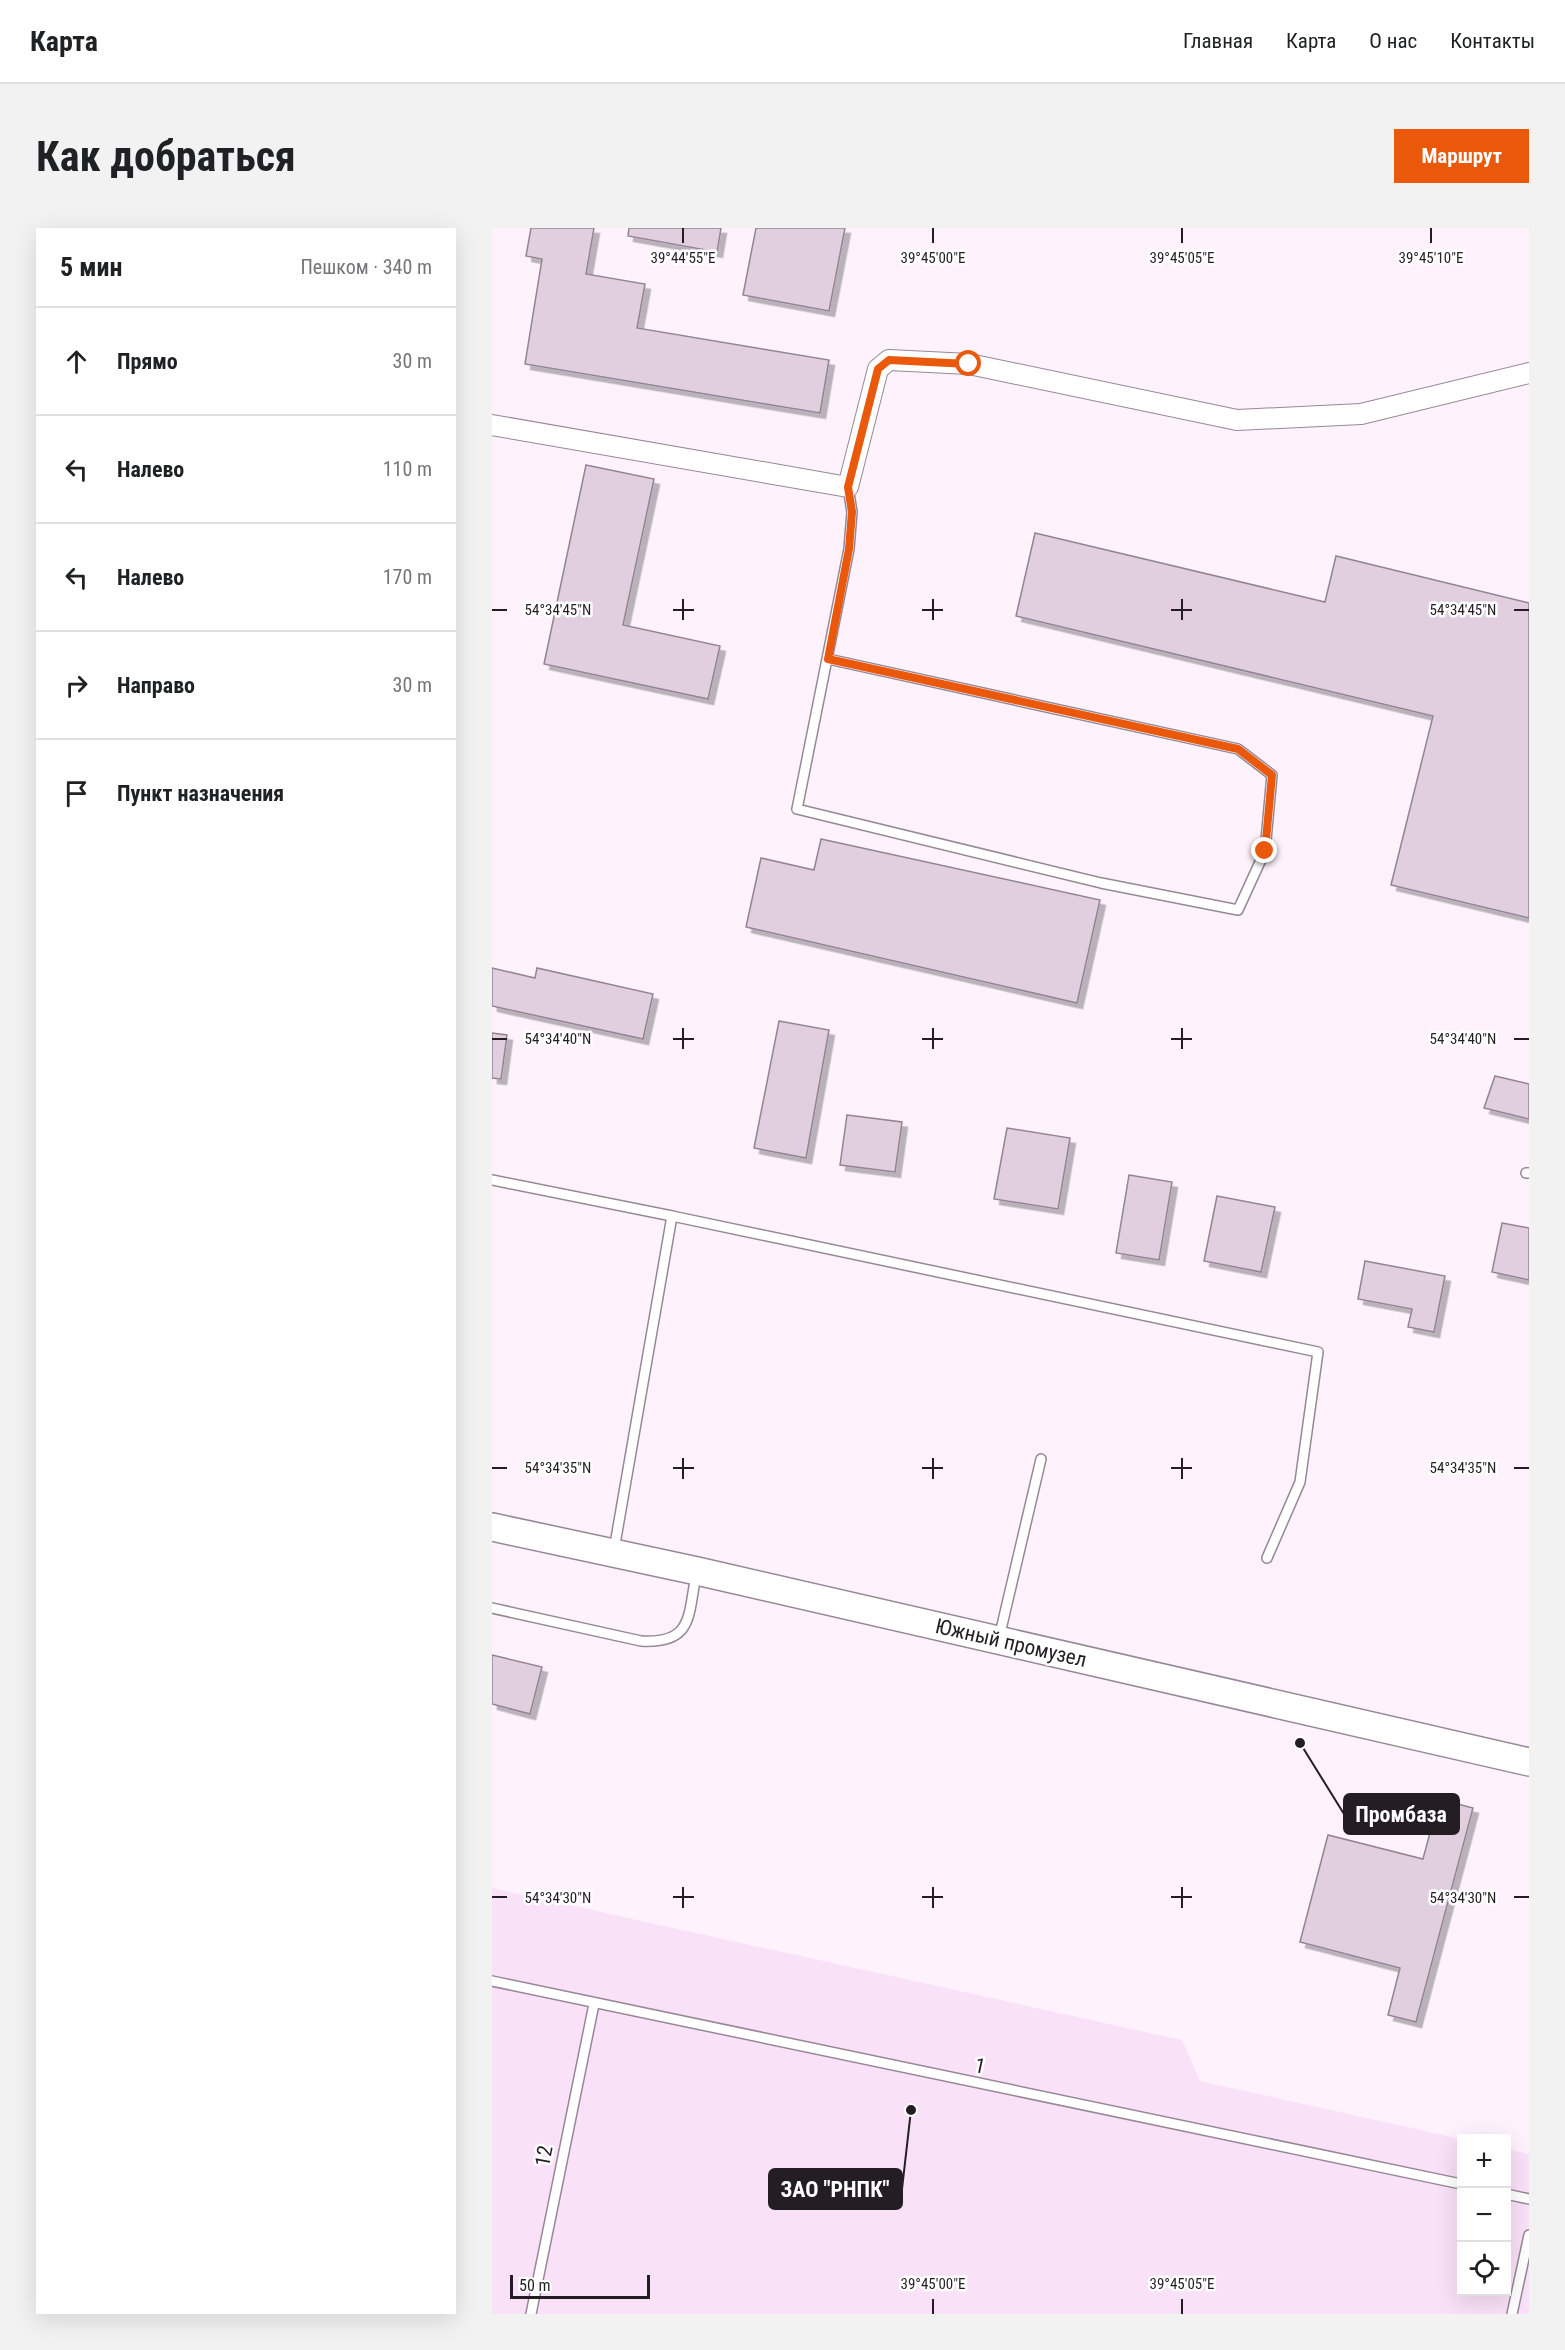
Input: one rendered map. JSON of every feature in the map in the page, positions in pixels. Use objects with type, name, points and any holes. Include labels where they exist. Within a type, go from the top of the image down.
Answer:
[{"type":"street","points":[[492,425],[848,487],[878,369],[889,360],[969,364],[1237,420],[1361,414],[1529,373]]},
{"type":"street","name":"Южный промузел","points":[[492,1527],[697,1571],[1529,1762]]},
{"type":"lane","points":[[828,659],[1238,749],[1272,775],[1265,851],[1238,910],[1101,883],[797,809],[849,549],[852,512],[848,487]]},
{"type":"lane","points":[[492,1180],[1318,1352],[1300,1482],[1267,1558]]},
{"type":"lane","points":[[614,1553],[672,1216]]},
{"type":"lane","points":[[999,1641],[1041,1459]]},
{"type":"lane","points":[[492,1608],[641,1641],[663,1642],[675,1638],[684,1629],[697,1571]]},
{"type":"lane","name":"1","points":[[492,1981],[1457,2183]]},
{"type":"lane","name":"12","points":[[531,2314],[594,2004]]},
{"type":"lane","points":[[1511,2195],[1529,2199]]},
{"type":"lane","points":[[1512,2314],[1529,2235]]},
{"type":"shaded area","points":[[492,1888],[1182,2040],[1200,2081],[1457,2138],[1457,2296],[1511,2296],[1511,2150],[1529,2154],[1529,2314],[492,2314]]},
{"type":"building","points":[[531,228],[594,228],[586,274],[645,284],[637,328],[829,360],[820,413],[525,364],[542,259],[526,256]]},
{"type":"building","points":[[629,228],[721,228],[717,252],[628,236]]},
{"type":"building","points":[[756,228],[845,228],[829,311],[743,295]]},
{"type":"building","points":[[586,465],[654,479],[623,625],[720,646],[708,699],[544,664]]},
{"type":"building","points":[[1035,533],[1325,602],[1336,556],[1529,603],[1529,918],[1391,885],[1433,716],[1016,616]]},
{"type":"building","points":[[821,839],[1100,900],[1077,1003],[746,927],[761,858],[814,870]]},
{"type":"building","points":[[492,968],[535,978],[537,968],[653,994],[643,1039],[492,1006]]},
{"type":"building","points":[[779,1021],[829,1030],[806,1158],[754,1148]]},
{"type":"building","points":[[492,1033],[507,1035],[501,1079],[492,1078]]},
{"type":"building","points":[[1495,1076],[1529,1084],[1529,1119],[1484,1108]]},
{"type":"building","points":[[847,1115],[902,1122],[895,1172],[840,1165]]},
{"type":"building","points":[[1007,1128],[1070,1138],[1058,1209],[994,1199]]},
{"type":"building","points":[[1129,1175],[1172,1182],[1159,1260],[1116,1253]]},
{"type":"building","points":[[1217,1196],[1275,1207],[1261,1272],[1204,1261]]},
{"type":"building","points":[[1502,1223],[1529,1228],[1529,1280],[1492,1272]]},
{"type":"building","points":[[1365,1261],[1445,1276],[1434,1332],[1408,1327],[1412,1309],[1358,1299]]},
{"type":"building","points":[[492,1655],[542,1667],[530,1714],[492,1704]]},
{"type":"building","points":[[1439,1799],[1473,1808],[1416,2022],[1388,2015],[1400,1968],[1300,1942],[1328,1835],[1423,1859]]},
{"type":"place","name":"Промбаза","points":[[1300,1743]]},
{"type":"place","name":"ЗАО \"РНПК\"","points":[[911,2110]]},
{"type":"route","points":[[969,364],[889,360],[878,369],[848,487],[852,512],[849,549],[828,659],[1238,749],[1272,775],[1265,851]]}]
